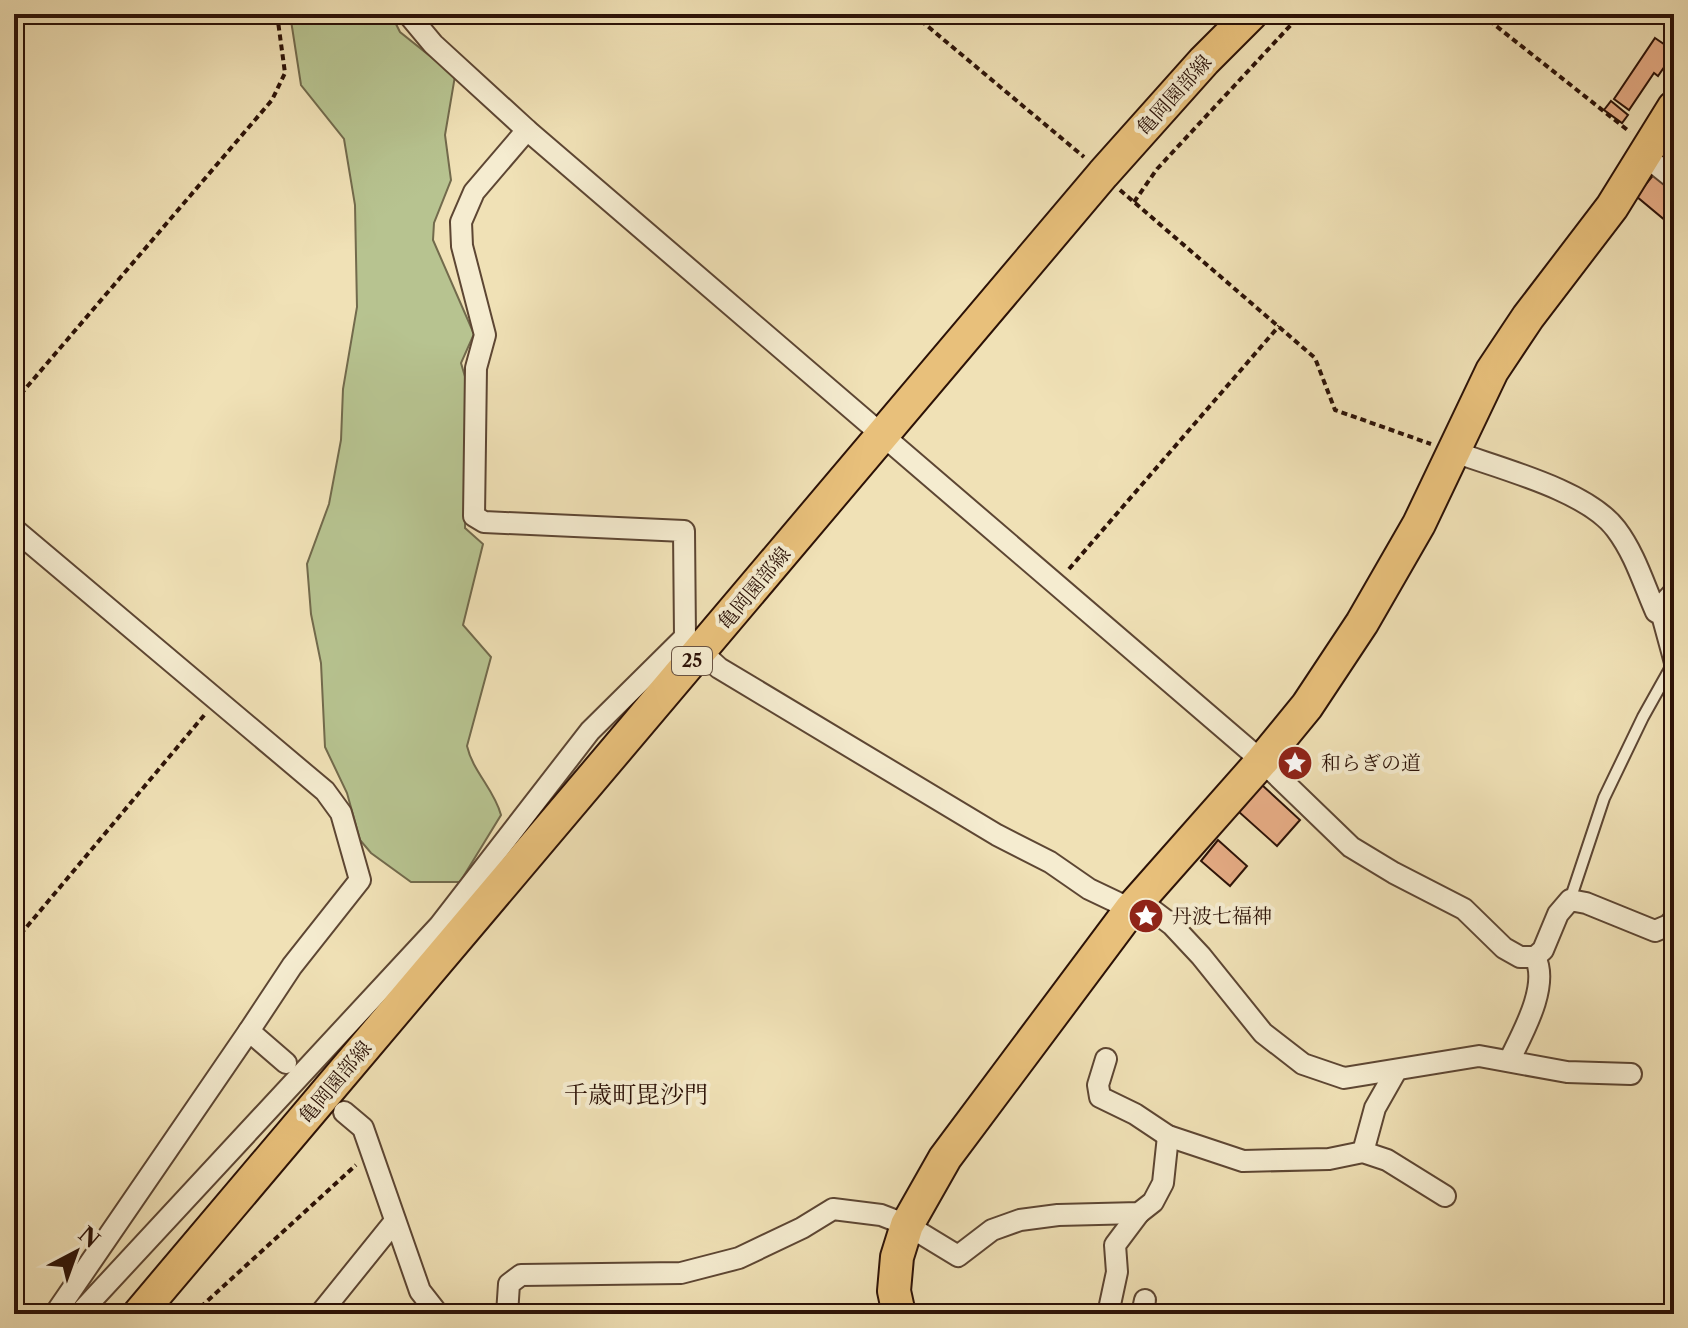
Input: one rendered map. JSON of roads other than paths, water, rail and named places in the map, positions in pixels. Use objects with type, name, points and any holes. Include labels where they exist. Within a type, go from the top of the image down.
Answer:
[{"type":"main road","name":"亀岡園部線","points":[[139,1314],[693,644],[882,435],[1103,174],[1204,61],[1251,14]]},
{"type":"main road","points":[[899,1314],[894,1291],[897,1257],[907,1225],[945,1158],[1135,904],[1307,706],[1362,623],[1419,524],[1492,371],[1528,317],[1612,207],[1674,107]]},
{"type":"street","points":[[408,14],[433,44],[527,130],[1262,761],[1351,847],[1464,909],[1504,948],[1520,957],[1535,957],[1543,950],[1558,914],[1570,900],[1586,903],[1655,931],[1669,925],[1674,919]]},
{"type":"street","points":[[527,130],[474,192],[461,222],[462,246],[485,335],[476,368],[474,516],[484,522],[684,531],[693,644],[719,668],[997,835],[1050,862],[1089,889],[1135,904],[1172,925],[1263,1033],[1303,1064],[1344,1078],[1479,1056],[1567,1072],[1631,1074]]},
{"type":"street","points":[[1646,151],[1674,179]]},
{"type":"street","points":[[1452,451],[1557,489],[1592,508],[1614,526],[1629,548],[1656,612],[1674,592]]},
{"type":"street","points":[[14,529],[325,791],[341,813],[360,880],[292,966],[55,1314]]},
{"type":"street","points":[[79,1314],[439,926],[590,731],[693,644]]},
{"type":"street","points":[[1509,1061],[1531,1016],[1541,967],[1535,957]]},
{"type":"street","points":[[249,1031],[286,1063]]},
{"type":"street","points":[[1106,1059],[1098,1085],[1100,1097],[1135,1114],[1168,1136],[1243,1161],[1329,1159],[1363,1152],[1387,1160],[1445,1196]]},
{"type":"street","points":[[1363,1152],[1375,1108],[1396,1071]]},
{"type":"street","points":[[344,1112],[363,1128],[420,1291],[438,1314]]},
{"type":"street","points":[[1108,1314],[1117,1272],[1115,1245],[1139,1213],[1153,1202],[1163,1183],[1168,1136]]},
{"type":"street","points":[[507,1314],[509,1284],[521,1275],[681,1273],[739,1258],[802,1228],[833,1209],[881,1215],[907,1225],[958,1256],[992,1230],[1020,1220],[1058,1215],[1139,1213]]},
{"type":"street","points":[[320,1314],[395,1221]]},
{"type":"lane","points":[[1570,900],[1604,798],[1671,667],[1656,612]]},
{"type":"place","name":"和らぎの道","points":[[1295,763]]},
{"type":"place","name":"丹波七福神","points":[[1146,916]]},
{"type":"district","name":"千歳町毘沙門","points":[[636,1095]]}]
